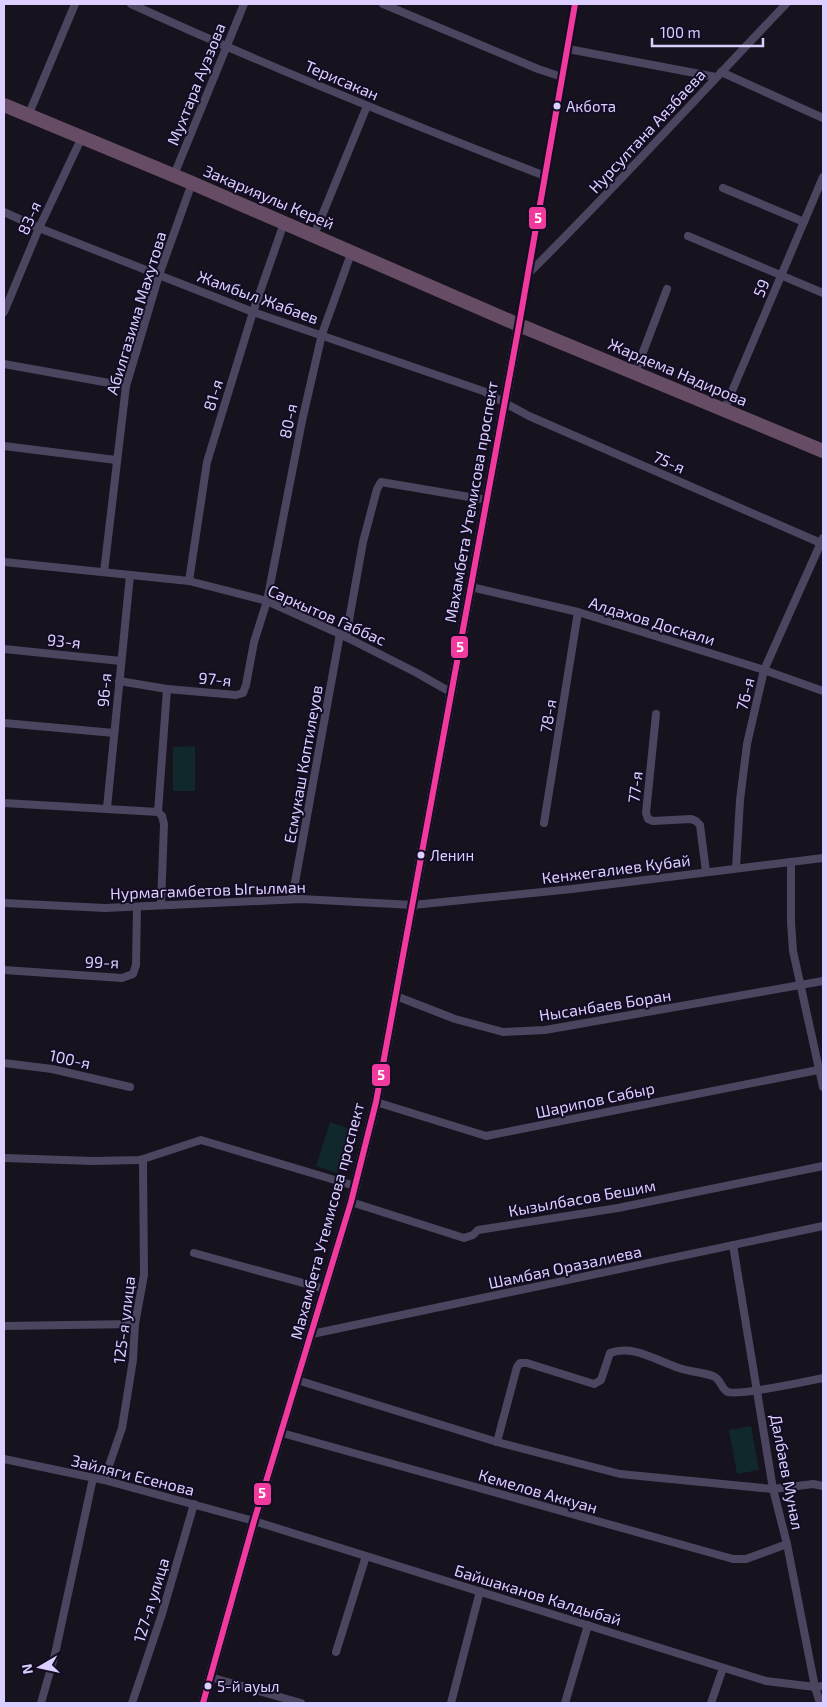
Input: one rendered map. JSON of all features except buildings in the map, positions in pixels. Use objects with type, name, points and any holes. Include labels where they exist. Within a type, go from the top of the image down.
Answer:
[{"type":"highway","name":"Закарияулы Керей","points":[[4,105],[174,175],[520,324]]},
{"type":"highway","name":"Жардема Надирова","points":[[520,324],[823,452]]},
{"type":"street","points":[[28,116],[75,4]]},
{"type":"street","name":"Терисакан","points":[[131,4],[226,47],[367,106],[545,176]]},
{"type":"street","name":"Мухтара Ауэзова","points":[[174,175],[244,4]]},
{"type":"street","points":[[383,4],[538,69],[562,77]]},
{"type":"street","points":[[520,324],[575,4]]},
{"type":"street","name":"Нурсултана Аязбаева","points":[[528,276],[597,206],[786,4]]},
{"type":"street","points":[[568,48],[719,74],[823,118]]},
{"type":"street","points":[[314,235],[367,106]]},
{"type":"street","name":"83-я","points":[[4,312],[82,137]]},
{"type":"street","name":"59","points":[[724,410],[823,180]]},
{"type":"street","name":"Абилгазима Махутова","points":[[104,572],[126,386],[159,275],[192,183]]},
{"type":"street","points":[[723,188],[804,222]]},
{"type":"street","name":"Жамбыл Жабаев","points":[[4,212],[253,312],[322,334],[483,391],[505,403]]},
{"type":"street","name":"81-я","points":[[189,581],[207,462],[253,312],[284,223]]},
{"type":"street","points":[[688,236],[823,292]]},
{"type":"street","name":"80-я","points":[[267,601],[302,421],[322,334],[352,251]]},
{"type":"street","points":[[636,373],[667,289]]},
{"type":"street","name":"Махамбета Утемисова проспект","points":[[202,1703],[254,1521],[351,1202],[376,1102],[520,324]]},
{"type":"street","points":[[4,364],[126,386]]},
{"type":"street","name":"75-я","points":[[505,403],[528,416],[822,542]]},
{"type":"street","points":[[4,446],[116,460]]},
{"type":"street","name":"Есмукаш Коптилеуов","points":[[292,899],[362,542],[377,489],[381,482],[487,500]]},
{"type":"street","name":"76-я","points":[[736,868],[740,800],[747,744],[764,670],[822,542]]},
{"type":"street","name":"Саркытов Габбас","points":[[4,562],[189,581],[267,601],[343,635],[417,672],[452,693]]},
{"type":"street","name":"96-я","points":[[107,808],[130,575]]},
{"type":"street","name":"Алдахов Доскали","points":[[471,587],[578,612],[764,670],[823,691]]},
{"type":"street","name":"97-я","points":[[119,681],[167,689],[236,695],[243,693],[254,642],[267,601]]},
{"type":"street","name":"78-я","points":[[544,823],[578,612]]},
{"type":"street","name":"93-я","points":[[4,649],[121,661]]},
{"type":"street","points":[[158,812],[167,689]]},
{"type":"street","name":"77-я","points":[[656,714],[646,814],[648,819],[653,822],[691,819],[696,821],[700,825],[706,872]]},
{"type":"street","points":[[4,723],[114,732]]},
{"type":"street","points":[[4,802],[158,812],[162,816],[164,824],[161,905]]},
{"type":"street","name":"Кенжегалиев Кубай","points":[[413,904],[572,889],[823,858]]},
{"type":"street","points":[[790,862],[791,922],[794,951],[800,985],[822,1069],[823,1087]]},
{"type":"street","name":"Нурмагамбетов Ыгылман","points":[[4,903],[105,908],[137,908],[161,905],[292,899],[413,904]]},
{"type":"street","name":"99-я","points":[[4,970],[122,978],[133,974],[136,965],[137,908]]},
{"type":"street","name":"Нысанбаев Боран","points":[[396,996],[455,1019],[503,1032],[545,1030],[823,981]]},
{"type":"street","name":"100-я","points":[[4,1063],[52,1069],[130,1087]]},
{"type":"street","name":"Шарипов Сабыр","points":[[376,1102],[486,1136],[822,1069]]},
{"type":"street","points":[[4,1158],[93,1161],[140,1160],[200,1140],[355,1186]]},
{"type":"street","name":"125-я улица","points":[[104,1480],[122,1428],[133,1360],[135,1324],[144,1275],[143,1163],[140,1160]]},
{"type":"street","name":"Кызылбасов Бешим","points":[[351,1202],[464,1238],[473,1235],[478,1230],[618,1208],[823,1166]]},
{"type":"street","name":"Шамбая Оразалиева","points":[[312,1334],[823,1226]]},
{"type":"street","name":"Далбаев Мунал","points":[[733,1245],[773,1488],[819,1686],[820,1703]]},
{"type":"street","points":[[194,1253],[324,1289]]},
{"type":"street","points":[[4,1326],[135,1324]]},
{"type":"street","points":[[496,1442],[517,1367],[520,1363],[527,1363],[594,1384],[601,1380],[610,1353],[615,1351],[632,1351],[677,1368],[713,1376],[719,1380],[724,1389],[729,1393],[823,1378]]},
{"type":"street","points":[[298,1380],[496,1442],[620,1474],[773,1488],[813,1484],[823,1486]]},
{"type":"street","name":"Кемелов Аккуан","points":[[282,1433],[733,1559],[746,1559],[787,1544]]},
{"type":"street","name":"Зайляги Есенова","points":[[4,1458],[104,1480],[254,1521]]},
{"type":"street","points":[[41,1703],[55,1654],[93,1478]]},
{"type":"street","name":"127-я улица","points":[[132,1703],[162,1614],[194,1504]]},
{"type":"street","name":"Байшаканов Калдыбай","points":[[254,1521],[766,1681],[819,1686]]},
{"type":"street","points":[[336,1652],[366,1556]]},
{"type":"street","points":[[451,1703],[480,1591]]},
{"type":"street","points":[[565,1703],[588,1625]]},
{"type":"street","points":[[711,1703],[723,1668]]},
{"type":"street","points":[[210,1677],[301,1703]]},
{"type":"green space","points":[[195,746],[195,791],[173,791],[173,747]]},
{"type":"green space","points":[[330,1122],[352,1130],[337,1173],[316,1166]]},
{"type":"green space","points":[[751,1426],[759,1470],[737,1474],[729,1430]]},
{"type":"transit line","name":"5","points":[[203,1703],[254,1521],[351,1202],[376,1102],[519,325],[575,4]]},
{"type":"place","name":"Акбота","points":[[557,106]]},
{"type":"place","name":"Ленин","points":[[421,855]]},
{"type":"place","name":"5-й ауыл","points":[[208,1686]]}]
